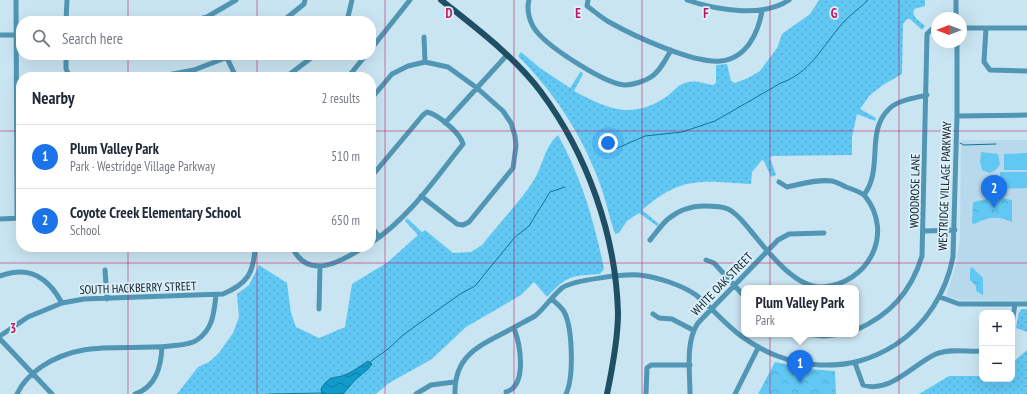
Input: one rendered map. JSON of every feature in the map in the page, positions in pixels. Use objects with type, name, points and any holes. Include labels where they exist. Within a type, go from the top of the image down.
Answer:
[{"type":"main road","points":[[440,0],[506,55],[540,91],[565,127],[581,157],[591,181],[610,248],[614,277],[618,314],[607,394]]},
{"type":"street","points":[[16,0],[17,16]]},
{"type":"street","points":[[66,16],[67,0]]},
{"type":"street","points":[[212,16],[236,0]]},
{"type":"street","points":[[289,16],[304,4],[305,0]]},
{"type":"street","points":[[348,16],[352,0]]},
{"type":"street","points":[[376,39],[410,0]]},
{"type":"street","points":[[529,0],[530,19],[536,31],[547,42],[583,68],[624,85],[632,84],[652,77],[663,64],[671,50]]},
{"type":"street","points":[[588,0],[587,6],[608,22],[671,50],[715,61],[722,61],[733,57],[747,48],[757,33],[762,11]]},
{"type":"street","points":[[687,0],[715,7],[762,11],[783,4],[789,0]]},
{"type":"street","points":[[956,0],[956,12]]},
{"type":"street","points":[[967,28],[1027,28]]},
{"type":"street","points":[[986,28],[984,62],[990,70],[1027,71]]},
{"type":"street","name":"WOODROSE LANE","points":[[859,329],[869,324],[896,305],[917,273],[922,256],[924,230],[927,34],[931,30]]},
{"type":"street","points":[[0,35],[16,35]]},
{"type":"street","points":[[424,37],[425,62]]},
{"type":"street","name":"WESTRIDGE VILLAGE PARKWAY","points":[[744,337],[758,348],[779,358],[799,364],[840,365],[855,363],[873,357],[906,338],[925,319],[940,298],[952,264],[955,230],[957,116],[956,48]]},
{"type":"street","points":[[445,123],[506,55]]},
{"type":"street","points":[[18,60],[18,72]]},
{"type":"street","points":[[66,60],[68,72]]},
{"type":"street","points":[[184,72],[194,70],[217,60]]},
{"type":"street","points":[[228,60],[234,72]]},
{"type":"street","points":[[293,72],[308,60]]},
{"type":"street","points":[[352,72],[362,60]]},
{"type":"street","points":[[376,93],[392,74],[408,66],[425,62],[448,67],[477,88],[503,111],[511,123],[516,146],[513,168],[469,222],[463,225],[456,224],[421,196]]},
{"type":"street","points":[[864,195],[870,187],[874,176],[875,144],[881,120],[889,108],[903,101],[927,95]]},
{"type":"street","points":[[376,171],[423,114],[427,112],[434,114],[461,137],[463,144],[421,196],[400,221],[376,239]]},
{"type":"street","points":[[957,116],[1027,115]]},
{"type":"street","points":[[779,182],[787,187],[815,181],[833,181],[864,195],[875,217],[877,232],[875,249],[869,262],[858,274],[840,283],[830,285]]},
{"type":"street","points":[[650,240],[667,220],[684,209],[699,206],[712,206],[728,209],[739,217],[768,251],[791,274],[807,283],[814,285]]},
{"type":"street","points":[[0,219],[16,218]]},
{"type":"street","points":[[924,230],[955,230]]},
{"type":"street","points":[[376,233],[379,237]]},
{"type":"street","name":"WHITE OAK STREET","points":[[690,394],[691,340],[693,330],[778,240],[789,234],[824,233]]},
{"type":"street","name":"SOUTH HACKBERRY STREET","points":[[0,338],[28,317],[62,303],[84,299],[223,294],[236,289],[251,272],[255,262],[255,252]]},
{"type":"street","points":[[294,252],[296,256],[307,264],[320,267],[328,265],[354,252]]},
{"type":"street","points":[[706,260],[714,263],[741,293]]},
{"type":"street","points":[[319,308],[320,267]]},
{"type":"street","points":[[105,270],[107,299]]},
{"type":"street","points":[[0,276],[10,273],[23,272],[35,274],[44,279],[55,290],[62,303]]},
{"type":"street","name":"WESTRIDGE VILLAGE PARKWAY","points":[[454,382],[460,365],[467,355],[483,344],[536,315],[563,288],[575,282],[639,275],[674,284],[694,294],[741,335]]},
{"type":"street","points":[[17,394],[32,374],[54,358],[74,350],[162,347],[187,344],[195,341],[202,336],[214,317],[216,295]]},
{"type":"street","points":[[940,298],[959,304],[1027,304]]},
{"type":"street","points":[[552,299],[563,310],[570,330],[570,380],[566,394]]},
{"type":"street","points":[[1014,310],[1015,304]]},
{"type":"street","points":[[653,314],[659,318],[672,319],[693,330]]},
{"type":"street","points":[[506,392],[513,390],[517,385],[520,370],[520,343],[514,328]]},
{"type":"street","points":[[0,338],[52,394]]},
{"type":"street","points":[[135,394],[144,391],[156,376],[161,364],[162,347]]},
{"type":"street","points":[[735,394],[758,348]]},
{"type":"street","points":[[855,363],[862,385],[875,388],[903,375],[936,354],[944,352],[979,351]]},
{"type":"street","points":[[646,394],[647,368],[651,365],[690,365]]},
{"type":"street","points":[[416,394],[431,385],[454,382],[455,394]]},
{"type":"shaded area","points":[[961,140],[1027,140],[1027,301],[961,300],[948,297],[947,294],[956,265],[960,238]]},
{"type":"green space","points":[[819,0],[925,0],[925,6],[914,9],[913,12],[916,19],[925,26],[922,30],[910,19],[907,19],[903,24],[902,74],[883,85],[870,95],[860,109],[876,118],[875,121],[857,114],[852,137],[852,155],[772,156],[770,158],[776,175],[771,177],[764,161],[762,160],[752,172],[751,184],[706,182],[681,186],[656,199],[642,210],[659,224],[657,226],[639,213],[627,221],[619,233],[615,234],[601,187],[586,151],[567,117],[556,101],[518,56],[521,52],[540,68],[570,88],[581,71],[583,74],[574,91],[598,103],[620,109],[630,110],[642,108],[666,97],[685,83],[695,81],[713,85],[716,83],[716,65],[727,64],[731,81],[735,83],[760,71],[777,48],[782,34],[810,14]]},
{"type":"green space","points":[[558,135],[574,168],[586,200],[604,269],[600,274],[583,275],[570,278],[560,284],[547,297],[534,282],[521,295],[466,327],[432,359],[389,383],[376,394],[177,394],[198,367],[209,362],[219,353],[233,333],[239,317],[237,294],[249,285],[259,265],[287,283],[291,313],[296,327],[319,338],[345,327],[352,284],[388,262],[418,235],[405,221],[407,218],[422,232],[425,230],[453,253],[471,252],[482,245],[534,180],[547,150]]},
{"type":"green space","points":[[981,152],[998,154],[1000,164],[996,170],[990,173],[982,170],[980,162]]},
{"type":"green space","points":[[1027,153],[1027,170],[1004,170],[1004,154]]},
{"type":"green space","points":[[1000,172],[1027,172],[1027,188],[1000,189]]},
{"type":"green space","points":[[996,197],[1012,200],[1012,222],[1002,218],[988,218],[975,224],[972,223],[973,202]]},
{"type":"green space","points":[[972,267],[983,278],[983,295],[976,291],[976,286],[970,280],[970,269]]},
{"type":"green space","points":[[1022,309],[1027,309],[1027,332],[1016,328],[1019,312]]},
{"type":"green space","points":[[1027,350],[1027,394],[919,394],[949,376],[979,376],[979,382],[1015,382],[1015,360]]},
{"type":"green space","points":[[775,362],[809,369],[835,371],[836,394],[758,394]]},
{"type":"water","points":[[368,361],[372,364],[343,394],[322,394],[321,389],[327,381],[350,373]]},
{"type":"waterway","points":[[606,153],[645,136],[682,132],[715,121],[781,83],[791,79],[807,67],[843,22],[868,0]]},
{"type":"waterway","points":[[960,143],[964,145],[996,144]]},
{"type":"waterway","points":[[370,362],[388,349],[403,335],[460,294],[475,286],[515,237],[529,226],[550,192],[565,187]]},
{"type":"waterway","points":[[269,394],[322,393]]},
{"type":"place","name":"Coyote Creek Elementary School","points":[[994,208]]},
{"type":"place","name":"Plum Valley Park","points":[[800,383]]}]
